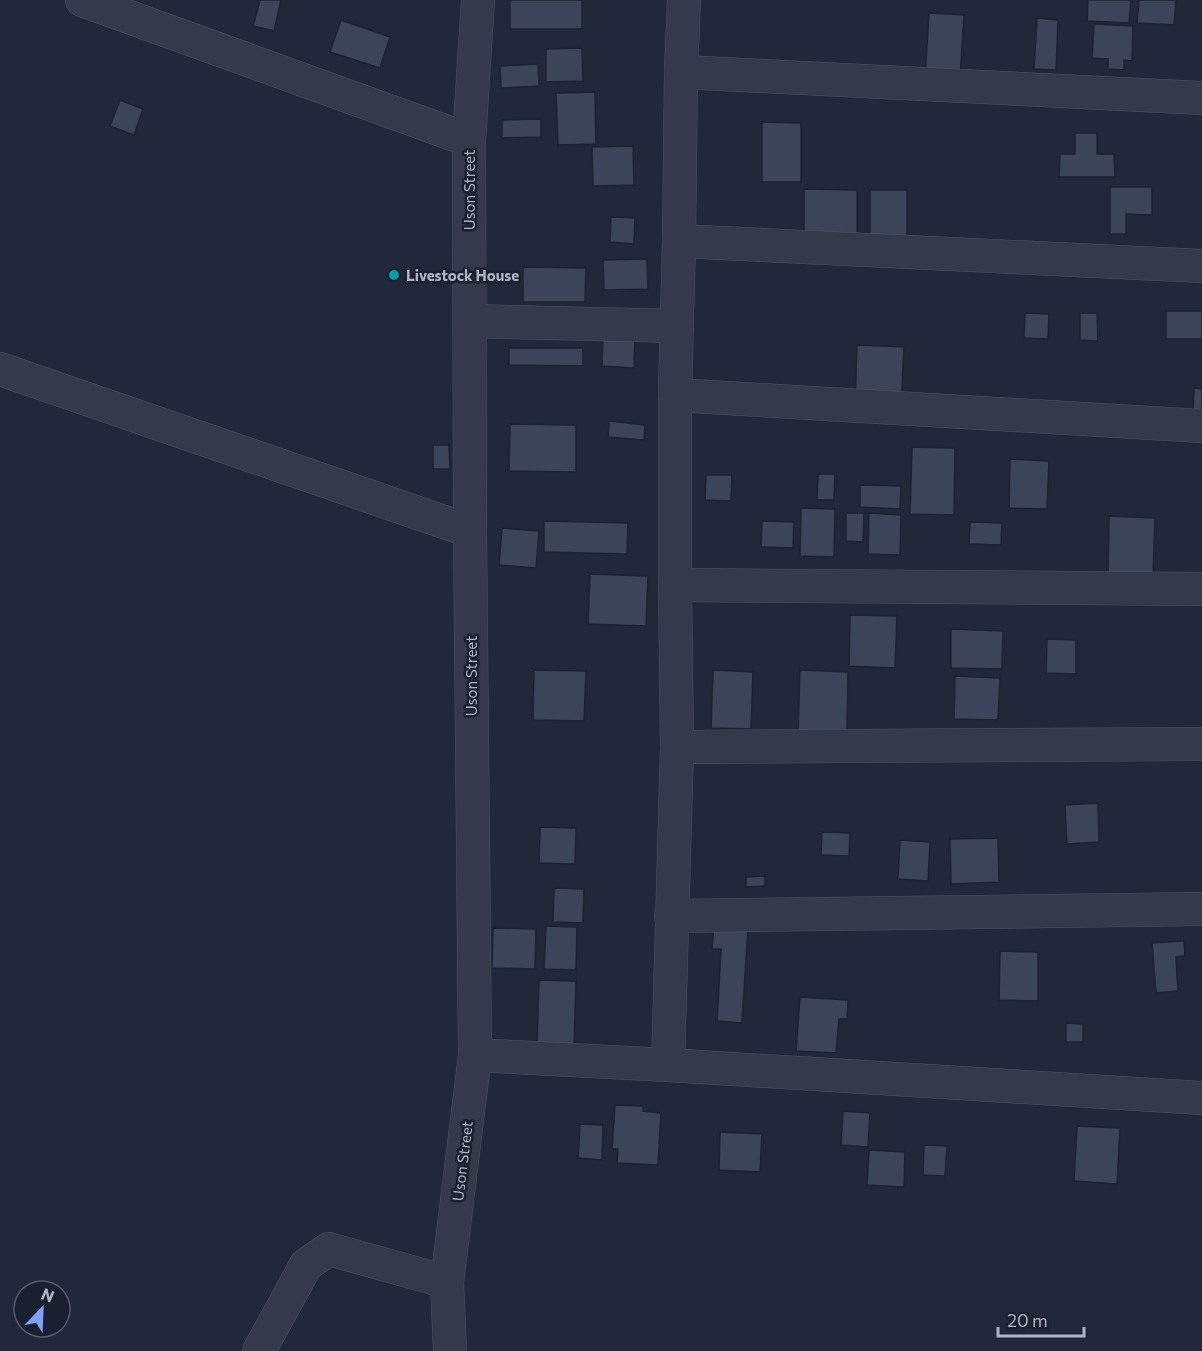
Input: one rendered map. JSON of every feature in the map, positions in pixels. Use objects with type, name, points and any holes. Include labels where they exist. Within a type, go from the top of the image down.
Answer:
[{"type":"street","points":[[82,0],[469,140]]},
{"type":"street","name":"Uson Street","points":[[450,1351],[447,1282],[475,1055],[469,140],[478,0]]},
{"type":"street","points":[[668,1065],[677,747],[675,395],[684,0]]},
{"type":"street","points":[[681,72],[1202,98]]},
{"type":"street","points":[[679,241],[1202,266]]},
{"type":"street","points":[[470,321],[677,326]]},
{"type":"street","points":[[0,369],[470,531]]},
{"type":"street","points":[[675,395],[1202,426]]},
{"type":"street","points":[[675,585],[1202,589]]},
{"type":"street","points":[[677,747],[1202,744]]},
{"type":"street","points":[[672,916],[1202,909]]},
{"type":"street","points":[[475,1055],[1202,1098]]},
{"type":"street","points":[[259,1351],[306,1264],[329,1249],[447,1282]]},
{"type":"building","points":[[260,0],[281,0],[274,31],[253,26]]},
{"type":"building","points":[[510,0],[582,0],[582,29],[510,29]]},
{"type":"building","points":[[1088,0],[1131,0],[1129,23],[1087,21]]},
{"type":"building","points":[[1139,0],[1176,0],[1174,25],[1137,23]]},
{"type":"building","points":[[929,13],[964,15],[960,79],[925,77]]},
{"type":"building","points":[[1037,18],[1058,20],[1056,70],[1034,69]]},
{"type":"building","points":[[341,20],[390,37],[380,68],[330,52]]},
{"type":"building","points":[[1094,24],[1133,26],[1132,61],[1124,60],[1124,70],[1108,69],[1108,59],[1092,58]]},
{"type":"building","points":[[582,48],[583,81],[546,82],[546,49]]},
{"type":"building","points":[[538,64],[539,86],[501,88],[500,66]]},
{"type":"building","points":[[595,92],[596,144],[558,145],[556,93]]},
{"type":"building","points":[[120,100],[143,109],[134,135],[110,126]]},
{"type":"building","points":[[541,119],[541,137],[502,138],[502,120]]},
{"type":"building","points":[[762,122],[801,123],[801,182],[762,182]]},
{"type":"building","points":[[1075,133],[1097,133],[1097,154],[1114,154],[1115,177],[1059,177],[1060,154],[1075,154]]},
{"type":"building","points":[[633,146],[634,185],[593,186],[592,147]]},
{"type":"building","points":[[1110,187],[1152,187],[1152,215],[1126,214],[1126,234],[1110,234]]},
{"type":"building","points":[[804,189],[857,190],[857,238],[804,237]]},
{"type":"building","points":[[870,190],[907,190],[907,236],[870,236]]},
{"type":"building","points":[[611,217],[635,218],[634,244],[610,242]]},
{"type":"building","points":[[647,259],[648,289],[604,290],[603,260]]},
{"type":"building","points":[[523,267],[586,268],[585,302],[523,302]]},
{"type":"building","points":[[1166,311],[1202,311],[1202,339],[1166,339]]},
{"type":"building","points":[[1025,313],[1049,314],[1048,339],[1024,338]]},
{"type":"building","points":[[1080,313],[1097,313],[1098,341],[1080,340]]},
{"type":"building","points":[[603,333],[635,334],[634,368],[602,366]]},
{"type":"building","points":[[857,345],[904,347],[901,407],[855,405]]},
{"type":"building","points":[[509,348],[583,348],[583,366],[509,365]]},
{"type":"building","points":[[1194,388],[1202,389],[1202,411],[1193,411]]},
{"type":"building","points":[[609,421],[645,425],[644,440],[608,437]]},
{"type":"building","points":[[510,424],[576,425],[576,472],[509,471]]},
{"type":"building","points":[[433,445],[449,445],[450,469],[433,469]]},
{"type":"building","points":[[912,447],[955,448],[954,515],[910,514]]},
{"type":"building","points":[[1010,459],[1049,461],[1047,509],[1009,508]]},
{"type":"building","points":[[818,474],[835,474],[834,500],[817,500]]},
{"type":"building","points":[[706,475],[732,475],[731,501],[705,500]]},
{"type":"building","points":[[860,485],[901,486],[900,509],[860,507]]},
{"type":"building","points":[[801,508],[835,509],[834,557],[800,556]]},
{"type":"building","points":[[846,513],[864,513],[863,542],[846,541]]},
{"type":"building","points":[[869,513],[901,515],[900,555],[868,554]]},
{"type":"building","points":[[1109,516],[1155,518],[1153,575],[1108,574]]},
{"type":"building","points":[[544,521],[628,523],[627,554],[544,552]]},
{"type":"building","points":[[762,521],[794,522],[793,548],[761,547]]},
{"type":"building","points":[[970,522],[1002,523],[1001,545],[969,544]]},
{"type":"building","points":[[502,528],[539,531],[536,568],[499,565]]},
{"type":"building","points":[[590,574],[648,576],[646,626],[588,624]]},
{"type":"building","points":[[850,615],[897,616],[895,668],[849,666]]},
{"type":"building","points":[[951,629],[1003,631],[1002,669],[951,668]]},
{"type":"building","points":[[1047,639],[1076,640],[1076,674],[1046,673]]},
{"type":"building","points":[[534,670],[586,671],[584,721],[533,720]]},
{"type":"building","points":[[713,670],[753,672],[751,729],[711,728]]},
{"type":"building","points":[[800,670],[848,672],[847,733],[798,731]]},
{"type":"building","points":[[955,676],[1000,678],[998,720],[954,719]]},
{"type":"building","points":[[1098,803],[1099,842],[1067,844],[1065,805]]},
{"type":"building","points":[[540,827],[576,828],[575,864],[539,863]]},
{"type":"building","points":[[822,832],[850,833],[849,856],[821,855]]},
{"type":"building","points":[[998,838],[999,882],[951,884],[950,839]]},
{"type":"building","points":[[900,840],[930,842],[928,881],[898,879]]},
{"type":"building","points":[[765,876],[765,886],[746,887],[746,877]]},
{"type":"building","points":[[554,888],[584,889],[583,923],[553,922]]},
{"type":"building","points":[[714,925],[748,928],[742,1023],[717,1021],[721,949],[712,949]]},
{"type":"building","points":[[546,926],[577,927],[576,970],[544,969]]},
{"type":"building","points":[[493,928],[536,929],[535,969],[492,968]]},
{"type":"building","points":[[1184,941],[1185,956],[1176,957],[1178,991],[1156,993],[1152,943]]},
{"type":"building","points":[[1000,951],[1038,952],[1038,1001],[999,1000]]},
{"type":"building","points":[[539,980],[576,981],[574,1048],[537,1046]]},
{"type":"building","points":[[800,997],[848,1000],[847,1019],[839,1019],[836,1053],[796,1051]]},
{"type":"building","points":[[1066,1023],[1083,1024],[1083,1042],[1066,1042]]},
{"type":"building","points":[[615,1105],[643,1106],[643,1111],[661,1113],[658,1165],[617,1163],[618,1149],[612,1149]]},
{"type":"building","points":[[843,1111],[870,1113],[868,1147],[841,1145]]},
{"type":"building","points":[[580,1124],[603,1125],[602,1160],[578,1158]]},
{"type":"building","points":[[1077,1126],[1120,1128],[1117,1184],[1074,1181]]},
{"type":"building","points":[[720,1132],[762,1134],[760,1172],[719,1170]]},
{"type":"building","points":[[924,1145],[947,1146],[945,1176],[923,1175]]},
{"type":"building","points":[[869,1150],[905,1152],[904,1187],[867,1185]]},
{"type":"place","name":"Livestock House","points":[[394,275]]}]
